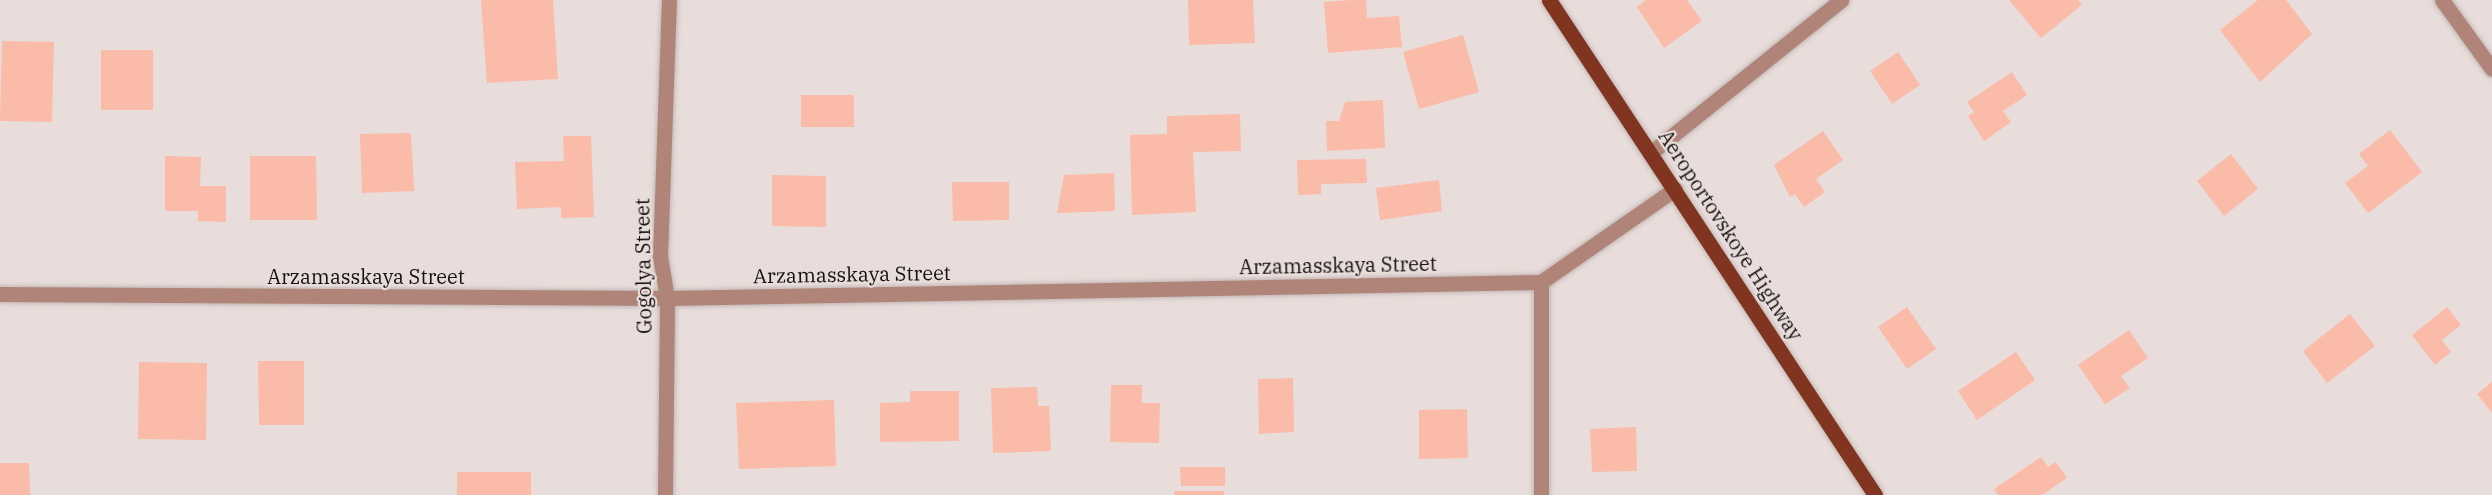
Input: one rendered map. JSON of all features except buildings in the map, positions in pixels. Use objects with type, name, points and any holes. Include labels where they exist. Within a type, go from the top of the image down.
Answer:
[{"type":"main road","name":"Aeroportovskoye Highway","points":[[1549,0],[1652,152],[1875,495]]},
{"type":"street","name":"Gogolya Street","points":[[665,495],[667,298],[660,256],[669,0]]},
{"type":"street","points":[[1652,152],[1841,0]]},
{"type":"street","points":[[2442,0],[2492,69]]},
{"type":"street","points":[[1541,495],[1541,282],[1675,189]]},
{"type":"street","name":"Arzamasskaya Street","points":[[0,294],[667,298],[1541,282]]}]
